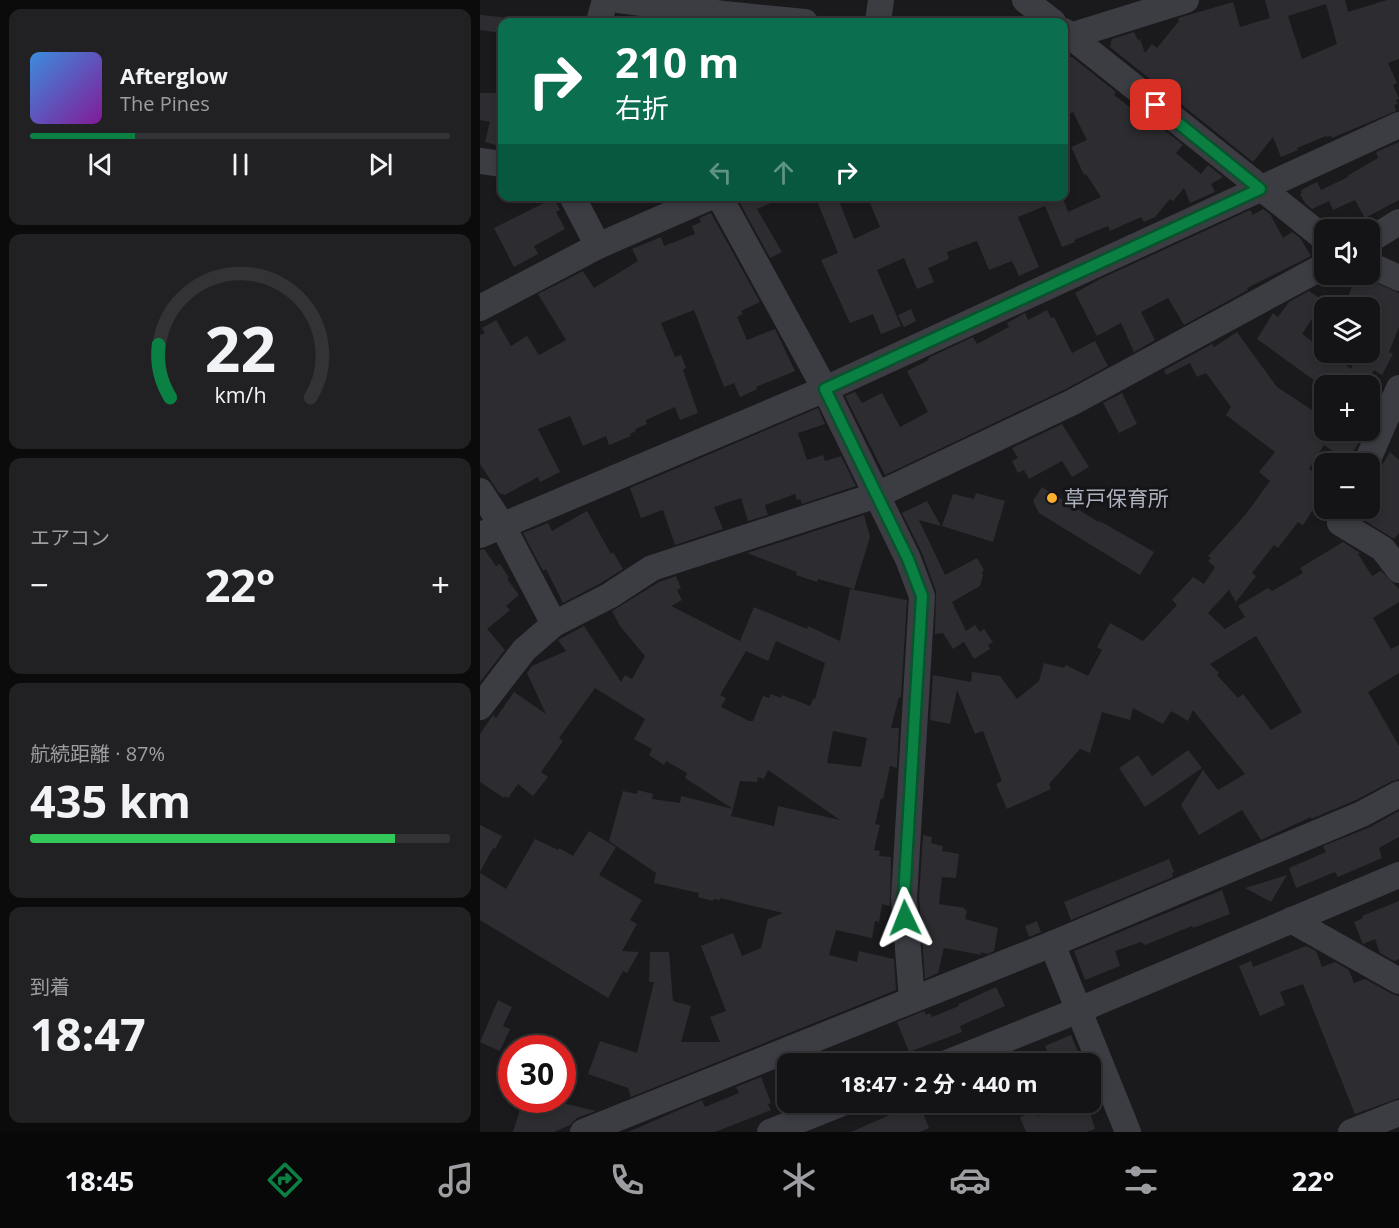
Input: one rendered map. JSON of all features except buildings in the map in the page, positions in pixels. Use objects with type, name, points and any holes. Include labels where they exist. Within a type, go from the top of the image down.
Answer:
[{"type":"street","points":[[600,18],[605,0]]},
{"type":"street","points":[[619,0],[773,18]]},
{"type":"street","points":[[878,18],[880,0]]},
{"type":"street","points":[[1025,0],[1046,18]]},
{"type":"street","points":[[1068,30],[1186,0]]},
{"type":"street","points":[[1068,37],[1314,230]]},
{"type":"street","points":[[491,530],[825,389],[1399,125]]},
{"type":"street","points":[[480,161],[498,163]]},
{"type":"street","points":[[575,201],[598,246]]},
{"type":"street","points":[[480,308],[598,246],[701,201]]},
{"type":"street","points":[[722,201],[825,389],[908,559],[922,596],[904,897],[912,1000]]},
{"type":"street","points":[[1380,234],[1399,222]]},
{"type":"street","points":[[1380,269],[1399,278]]},
{"type":"street","points":[[480,707],[524,650],[554,624],[609,596],[652,568],[877,495],[1073,402],[1314,271]]},
{"type":"street","points":[[1371,453],[1399,388]]},
{"type":"street","points":[[480,491],[491,530],[554,624]]},
{"type":"street","points":[[1342,519],[1340,523],[1383,549],[1399,570]]},
{"type":"street","points":[[583,1132],[1052,944],[1362,814],[1399,794]]},
{"type":"street","points":[[972,1053],[1399,875]]},
{"type":"street","points":[[1291,920],[1399,981]]},
{"type":"street","points":[[1052,944],[1128,1132]]},
{"type":"street","points":[[770,1132],[818,1113]]},
{"type":"street","points":[[1351,1132],[1399,1113]]},
{"type":"place","name":"草戸保育所","points":[[1052,498]]},
{"type":"route","points":[[905,918],[904,897],[922,596],[908,559],[825,389],[1260,189],[1156,105]]}]
